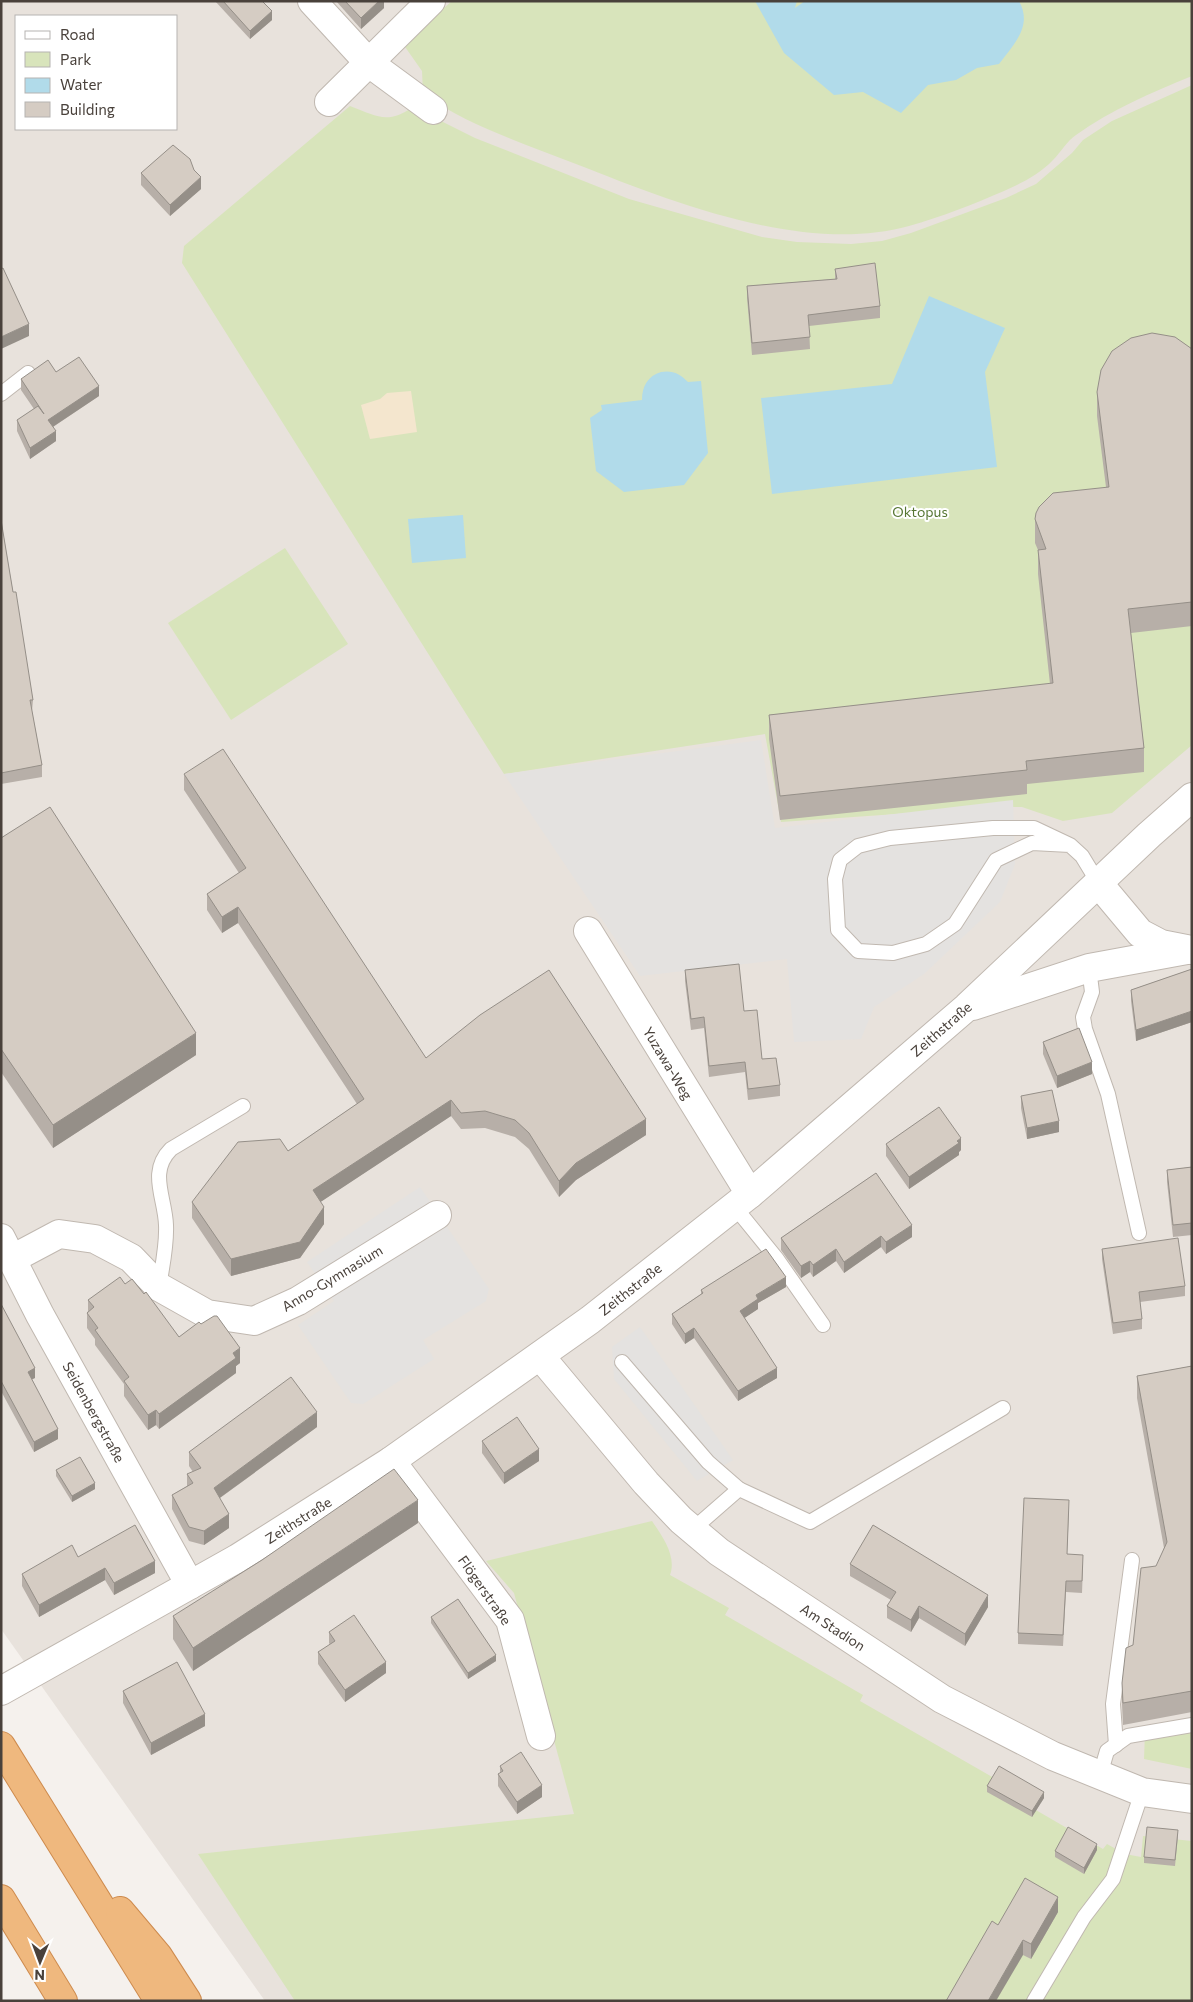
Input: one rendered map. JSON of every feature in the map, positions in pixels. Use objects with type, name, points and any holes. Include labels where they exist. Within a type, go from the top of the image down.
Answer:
[{"type":"highway","points":[[1,1746],[67,1849],[159,2001]]},
{"type":"highway","points":[[67,1849],[158,1956],[187,2001]]},
{"type":"highway","points":[[1,1899],[63,2001]]},
{"type":"street","points":[[312,1],[369,63],[432,110]]},
{"type":"street","points":[[329,102],[430,1]]},
{"type":"street","name":"Zeithstraße","points":[[1,1691],[190,1585],[391,1461],[590,1320],[742,1200],[967,1008],[1099,884],[1149,834],[1192,796]]},
{"type":"street","points":[[1099,884],[1140,933],[1161,944],[1189,950]]},
{"type":"street","name":"Yuzawa-Weg","points":[[588,931],[742,1200]]},
{"type":"street","points":[[967,1008],[1089,968],[1189,950]]},
{"type":"street","name":"Anno-Gymnasium","points":[[7,1248],[60,1234],[95,1239],[131,1258],[159,1287],[207,1314],[254,1321],[291,1305],[437,1215]]},
{"type":"street","name":"Seidenbergstraße","points":[[7,1248],[40,1315],[190,1585]]},
{"type":"street","name":"Am Stadion","points":[[540,1356],[646,1483],[692,1530],[719,1552],[942,1699],[1053,1756],[1142,1792],[1192,1799]]},
{"type":"street","name":"Flögerstraße","points":[[391,1461],[510,1620],[541,1736]]},
{"type":"lane","points":[[1,394],[28,373]]},
{"type":"lane","points":[[1070,845],[1032,843],[996,860],[955,924],[926,944],[893,953],[858,951],[838,930],[834,880],[840,860],[858,846],[890,838],[994,828],[1034,828],[1070,845],[1082,856],[1099,884]]},
{"type":"lane","points":[[1089,968],[1092,992],[1084,1016],[1086,1028],[1108,1094],[1139,1234]]},
{"type":"lane","points":[[159,1287],[166,1226],[158,1174],[161,1159],[171,1149],[243,1106]]},
{"type":"lane","points":[[742,1200],[777,1259],[823,1325]]},
{"type":"lane","points":[[622,1362],[708,1462],[739,1489],[810,1522],[1003,1408]]},
{"type":"lane","points":[[692,1530],[739,1489]]},
{"type":"lane","points":[[1116,1745],[1112,1704],[1132,1560]]},
{"type":"lane","points":[[1100,1775],[1107,1751],[1128,1736],[1192,1725]]},
{"type":"lane","points":[[1034,2001],[1084,1916],[1113,1879],[1142,1792]]},
{"type":"shaded area","points":[[1,1],[1192,1],[1192,2001],[265,2001],[1,1629]]},
{"type":"shaded area","points":[[761,740],[775,828],[1013,800],[1015,864],[1000,902],[924,974],[874,1007],[861,1039],[794,1042],[787,959],[640,976],[504,774]]},
{"type":"shaded area","points":[[420,1187],[489,1289],[486,1301],[423,1340],[434,1359],[363,1404],[351,1403],[298,1325],[334,1301],[307,1262]]},
{"type":"shaded area","points":[[640,1327],[733,1460],[697,1481],[614,1379],[612,1347]]},
{"type":"green space","points":[[452,1],[1192,1],[1192,76],[1132,102],[1104,117],[1073,137],[1053,160],[1037,174],[1004,191],[933,219],[909,226],[869,233],[826,234],[783,229],[740,220],[654,194],[478,125],[423,94],[422,71],[403,44]]},
{"type":"green space","name":"Oktopus","points":[[1192,85],[1192,745],[1112,813],[1063,821],[1022,807],[998,807],[781,822],[765,734],[504,774],[182,263],[184,246],[350,106],[382,117],[396,116],[413,107],[475,138],[629,199],[762,237],[797,242],[851,244],[882,241],[911,233],[1006,198],[1036,184],[1072,153],[1083,140],[1112,121]]},
{"type":"green space","points":[[285,548],[348,644],[231,720],[168,623]]},
{"type":"green space","points":[[652,1521],[670,1554],[672,1568],[670,1575],[729,1608],[725,1615],[863,1695],[860,1701],[994,1778],[991,1784],[1103,1849],[1107,1844],[1125,1854],[1141,1857],[1143,1836],[1192,1841],[1192,2001],[295,2001],[198,1854],[574,1814],[514,1593],[486,1561]]},
{"type":"green space","points":[[1192,1724],[1192,1769],[1144,1759],[1145,1732]]},
{"type":"sand","points":[[411,391],[417,432],[370,439],[361,405],[380,399],[387,393]]},
{"type":"water","points":[[755,1],[797,1],[795,8],[805,1],[1019,1],[1024,19],[1023,27],[1016,42],[999,64],[977,68],[956,80],[928,85],[901,113],[863,92],[834,95],[784,53]]},
{"type":"water","points":[[929,296],[1005,328],[985,372],[997,467],[772,494],[761,398],[892,384]]},
{"type":"water","points":[[661,372],[676,373],[688,382],[701,381],[708,453],[684,485],[624,492],[596,471],[590,418],[602,410],[601,405],[642,400],[643,390],[649,379]]},
{"type":"water","points":[[463,515],[466,558],[412,563],[408,519]]},
{"type":"building","points":[[223,1],[262,1],[272,11],[250,31]]},
{"type":"building","points":[[345,1],[379,1],[361,18]]},
{"type":"building","points":[[173,145],[190,159],[194,170],[201,177],[170,205],[141,173]]},
{"type":"building","points":[[875,263],[880,306],[808,315],[810,337],[752,343],[747,286],[837,279],[835,269]]},
{"type":"building","points":[[3,268],[29,324],[1,337],[1,269]]},
{"type":"building","points":[[1152,333],[1175,337],[1192,349],[1192,602],[1128,609],[1144,748],[1026,761],[1027,770],[780,796],[769,715],[1053,683],[1038,550],[1046,549],[1035,519],[1036,513],[1039,507],[1053,493],[1109,487],[1097,392],[1101,370],[1112,351],[1131,338]]},
{"type":"building","points":[[79,357],[99,386],[48,420],[56,431],[30,448],[17,420],[38,406],[44,414],[21,379],[48,360],[56,372]]},
{"type":"building","points":[[1,520],[13,592],[16,592],[33,700],[30,700],[42,765],[1,773]]},
{"type":"building","points":[[223,749],[426,1058],[480,1015],[549,970],[646,1119],[576,1163],[559,1181],[529,1133],[515,1120],[485,1111],[461,1113],[451,1100],[313,1190],[324,1207],[300,1242],[231,1259],[192,1202],[238,1142],[280,1139],[288,1151],[364,1099],[238,907],[222,917],[207,894],[246,868],[184,774]]},
{"type":"building","points":[[50,807],[196,1033],[53,1125],[1,1049],[1,838]]},
{"type":"building","points":[[739,964],[744,1011],[757,1010],[762,1059],[776,1058],[780,1085],[748,1089],[745,1062],[709,1066],[704,1017],[691,1019],[685,970]]},
{"type":"building","points":[[1192,969],[1192,1011],[1136,1030],[1131,990]]},
{"type":"building","points":[[1079,1028],[1092,1062],[1057,1076],[1043,1042]]},
{"type":"building","points":[[1052,1090],[1059,1121],[1027,1128],[1021,1096]]},
{"type":"building","points":[[939,1107],[961,1138],[957,1141],[959,1143],[909,1177],[886,1144]]},
{"type":"building","points":[[1192,1167],[1192,1223],[1173,1225],[1167,1170]]},
{"type":"building","points":[[876,1173],[912,1225],[886,1242],[881,1236],[844,1262],[836,1249],[813,1265],[810,1261],[801,1266],[781,1238]]},
{"type":"building","points":[[1178,1238],[1185,1286],[1139,1292],[1142,1319],[1113,1323],[1102,1249]]},
{"type":"building","points":[[766,1249],[786,1277],[756,1295],[758,1299],[740,1311],[777,1368],[738,1391],[694,1328],[685,1334],[672,1314],[703,1293],[701,1290]]},
{"type":"building","points":[[120,1277],[125,1284],[132,1279],[144,1294],[146,1292],[179,1337],[199,1322],[201,1324],[217,1316],[240,1348],[233,1353],[236,1358],[159,1414],[156,1410],[148,1415],[124,1381],[129,1377],[95,1330],[98,1328],[87,1313],[94,1307],[88,1300]]},
{"type":"building","points":[[1,1304],[35,1368],[28,1372],[58,1429],[34,1442],[1,1381]]},
{"type":"building","points":[[1192,1366],[1192,1691],[1123,1703],[1122,1683],[1126,1648],[1133,1645],[1141,1568],[1156,1566],[1167,1542],[1137,1376]]},
{"type":"building","points":[[291,1377],[317,1412],[214,1488],[229,1514],[204,1531],[189,1527],[172,1495],[193,1483],[187,1474],[201,1468],[189,1452]]},
{"type":"building","points":[[517,1417],[539,1449],[504,1473],[482,1441]]},
{"type":"building","points":[[80,1457],[95,1483],[72,1496],[56,1470]]},
{"type":"building","points":[[394,1469],[418,1500],[193,1648],[173,1616],[262,1560]]},
{"type":"building","points":[[1024,1498],[1069,1500],[1067,1554],[1083,1555],[1082,1581],[1066,1581],[1063,1635],[1018,1633]]},
{"type":"building","points":[[135,1525],[155,1561],[114,1583],[105,1568],[39,1605],[22,1574],[72,1545],[78,1557]]},
{"type":"building","points":[[873,1525],[988,1595],[965,1634],[919,1606],[911,1620],[887,1606],[896,1592],[850,1564]]},
{"type":"building","points":[[458,1599],[496,1655],[468,1673],[431,1617]]},
{"type":"building","points":[[354,1615],[386,1662],[345,1690],[318,1652],[335,1641],[329,1632]]},
{"type":"building","points":[[177,1662],[205,1714],[151,1743],[123,1691]]},
{"type":"building","points":[[521,1752],[542,1785],[517,1802],[498,1774],[503,1771],[500,1766]]},
{"type":"building","points":[[999,1766],[1044,1792],[1032,1811],[987,1786]]},
{"type":"building","points":[[1068,1827],[1097,1844],[1084,1868],[1055,1851]]},
{"type":"building","points":[[1147,1827],[1178,1830],[1175,1860],[1144,1857]]},
{"type":"building","points":[[1025,1878],[1058,1897],[1031,1944],[1023,1940],[988,2001],[946,2001],[992,1921],[998,1925]]}]
